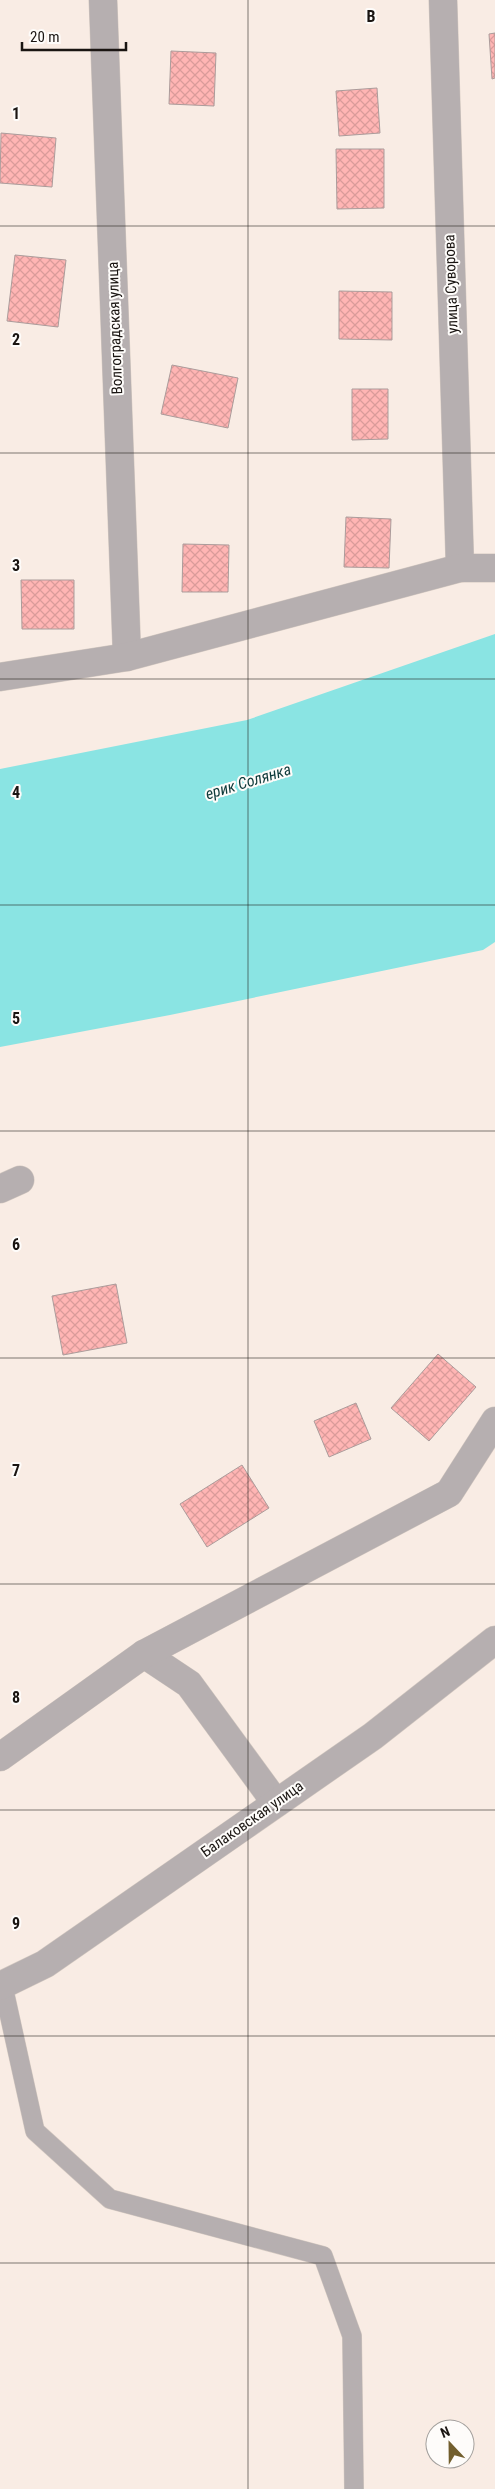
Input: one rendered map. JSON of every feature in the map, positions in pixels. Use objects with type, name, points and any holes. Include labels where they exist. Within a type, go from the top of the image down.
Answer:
[{"type":"street","name":"Волгоградская улица","points":[[103,0],[126,657]]},
{"type":"street","name":"улица Суворова","points":[[443,0],[460,568]]},
{"type":"street","points":[[0,677],[126,657],[460,568],[495,568]]},
{"type":"street","points":[[0,1757],[144,1654],[449,1493],[495,1421]]},
{"type":"street","name":"Балаковская улица","points":[[1,1986],[45,1964],[373,1736],[495,1640]]},
{"type":"street","points":[[144,1654],[189,1684],[276,1802]]},
{"type":"lane","points":[[1,1986],[35,2131],[110,2199],[324,2256],[352,2336],[354,2489]]},
{"type":"water","name":"ерик Солянка","points":[[495,634],[495,942],[483,950],[170,1015],[0,1047],[0,769],[247,720]]},
{"type":"building","points":[[495,33],[495,78],[492,79],[489,34]]},
{"type":"building","points":[[171,51],[216,53],[214,106],[169,104]]},
{"type":"building","points":[[377,88],[380,133],[339,136],[336,91]]},
{"type":"building","points":[[1,133],[56,138],[52,187],[0,183]]},
{"type":"building","points":[[336,149],[384,149],[384,208],[337,209]]},
{"type":"building","points":[[15,255],[66,260],[58,327],[7,321]]},
{"type":"building","points":[[339,291],[392,292],[392,340],[339,339]]},
{"type":"building","points":[[172,365],[238,378],[228,428],[161,414]]},
{"type":"building","points":[[352,389],[388,389],[388,439],[352,440]]},
{"type":"building","points":[[346,517],[391,519],[389,568],[344,567]]},
{"type":"building","points":[[183,544],[229,545],[228,592],[182,592]]},
{"type":"building","points":[[21,580],[74,580],[74,629],[22,629]]},
{"type":"building","points":[[116,1284],[127,1343],[63,1355],[52,1296]]},
{"type":"building","points":[[438,1354],[476,1387],[429,1441],[391,1408]]},
{"type":"building","points":[[356,1403],[371,1439],[329,1457],[314,1421]]},
{"type":"building","points":[[242,1465],[269,1508],[207,1547],[180,1504]]}]
